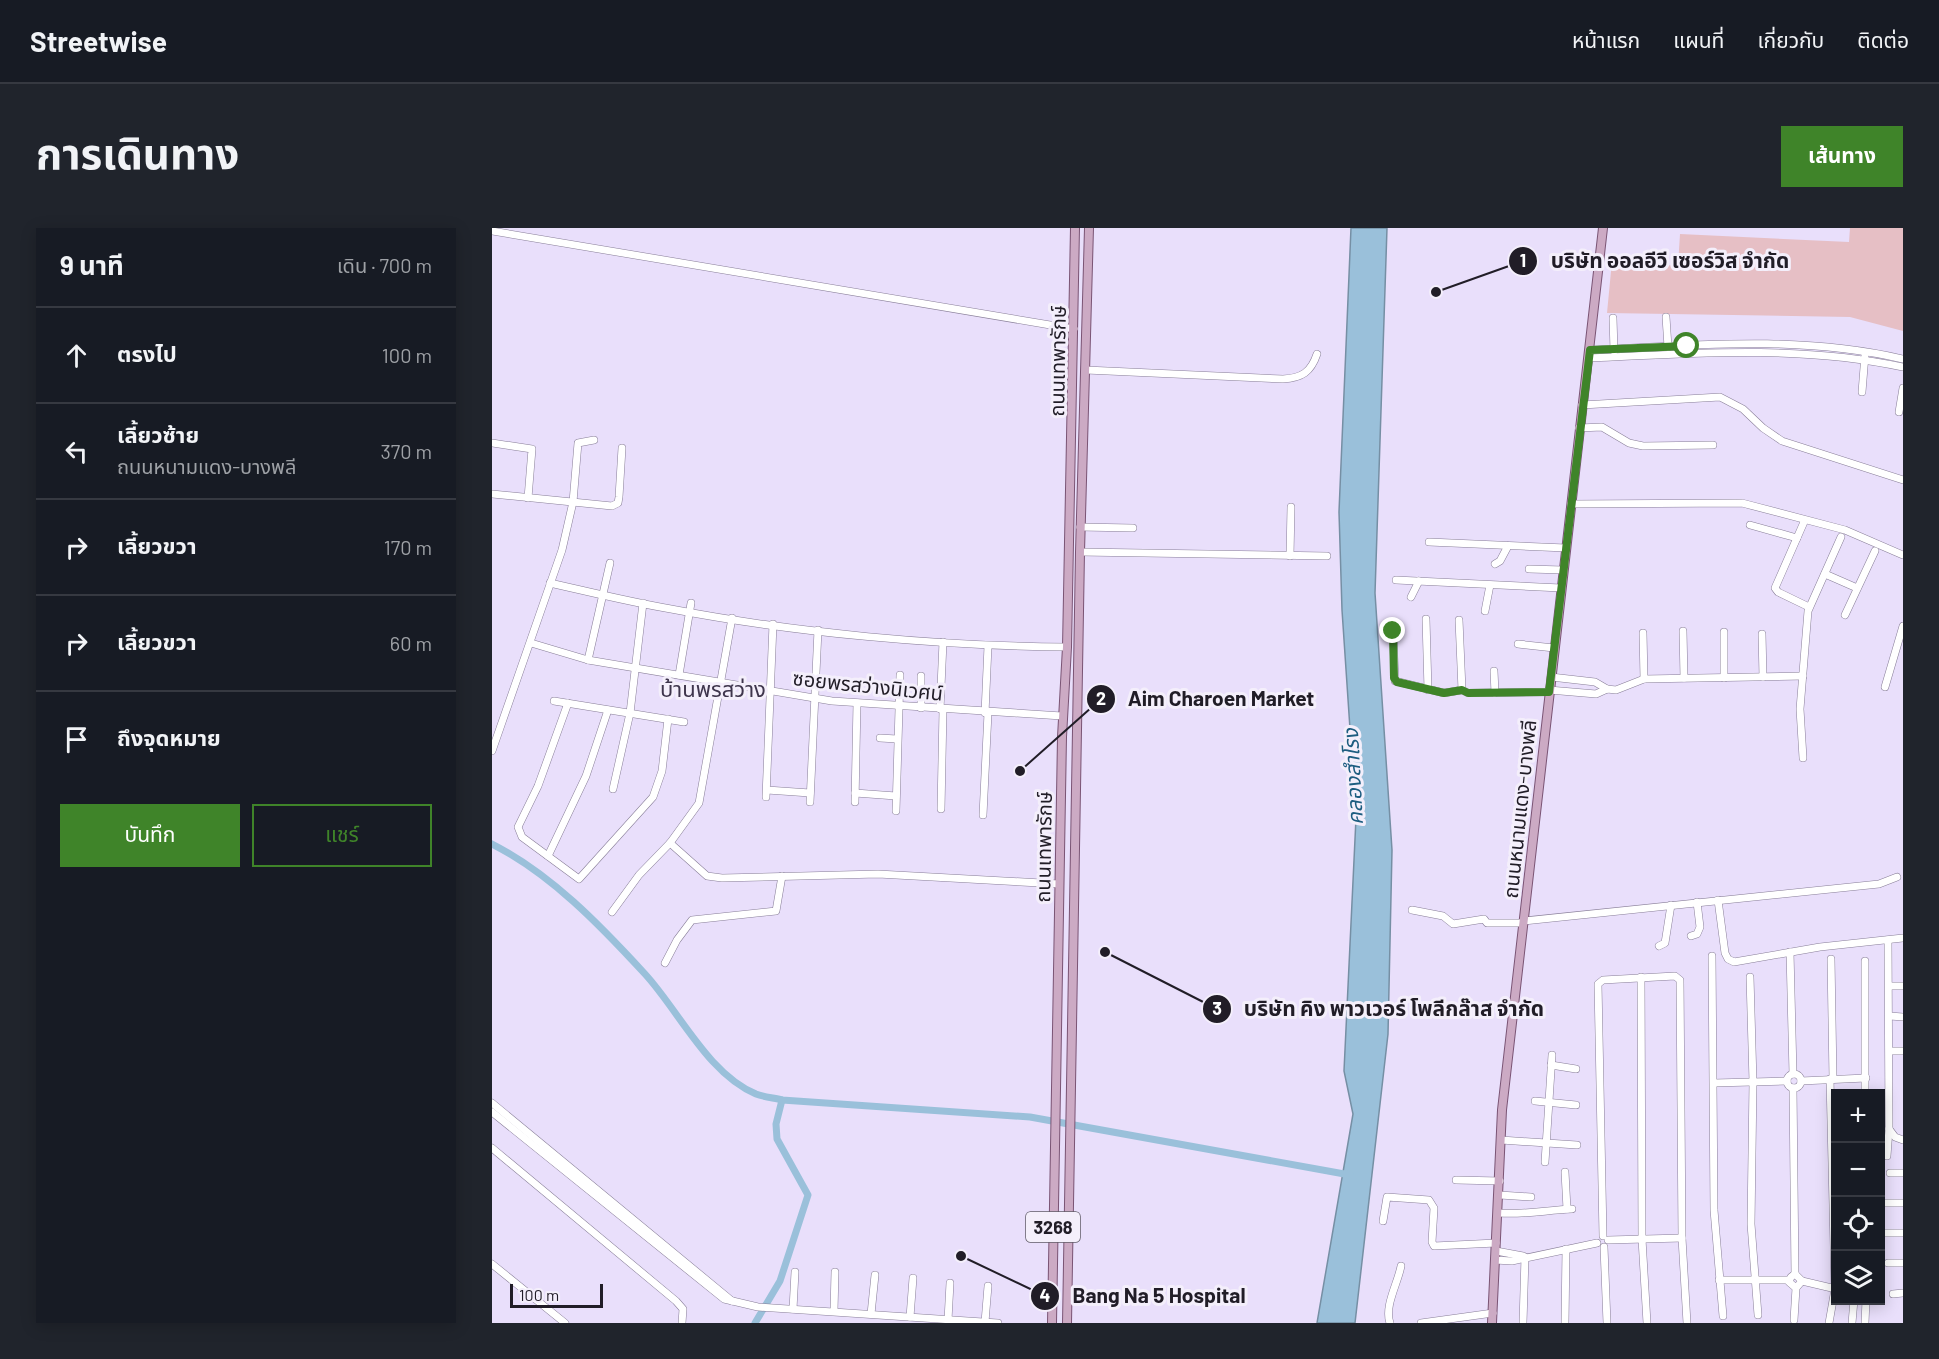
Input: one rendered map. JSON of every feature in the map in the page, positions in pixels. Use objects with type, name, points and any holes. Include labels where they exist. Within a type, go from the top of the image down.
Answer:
[{"type":"main road","name":"ถนนเทพารักษ์","points":[[1052,1323],[1062,716],[1067,646],[1075,228]]},
{"type":"main road","name":"ถนนเทพารักษ์","points":[[1067,1323],[1080,528],[1089,228]]},
{"type":"main road","name":"ถนนหนามแดง-บางพลี","points":[[1492,1323],[1500,1195],[1502,1110],[1603,228]]},
{"type":"street","points":[[492,231],[1074,329]]},
{"type":"street","points":[[1666,317],[1668,347]]},
{"type":"street","points":[[1612,318],[1614,353]]},
{"type":"street","points":[[1614,353],[1668,347],[1778,344],[1866,350],[1903,359]]},
{"type":"street","points":[[1862,392],[1866,350]]},
{"type":"street","points":[[1086,370],[1283,379],[1298,377],[1310,370],[1317,354]]},
{"type":"street","points":[[1589,354],[1809,354],[1865,359],[1903,367]]},
{"type":"street","points":[[1899,412],[1903,388]]},
{"type":"street","points":[[1582,405],[1720,397],[1743,409],[1762,428],[1782,441],[1903,480]]},
{"type":"street","points":[[1579,428],[1602,428],[1629,443],[1643,446],[1713,445]]},
{"type":"street","points":[[492,751],[531,643],[573,502],[578,443],[594,440]]},
{"type":"street","points":[[492,443],[532,449],[528,498]]},
{"type":"street","points":[[492,494],[612,506],[618,503],[622,448]]},
{"type":"street","points":[[1571,504],[1742,503],[1845,530],[1903,555]]},
{"type":"street","points":[[1290,556],[1291,507]]},
{"type":"street","points":[[1804,522],[1775,588],[1778,592],[1809,607]]},
{"type":"street","points":[[1750,525],[1797,538]]},
{"type":"street","points":[[1080,528],[1133,528]]},
{"type":"street","points":[[1803,758],[1800,709],[1809,607],[1842,537]]},
{"type":"street","points":[[1429,542],[1566,548]]},
{"type":"street","points":[[1495,564],[1500,561],[1508,546]]},
{"type":"street","points":[[1845,615],[1875,550]]},
{"type":"street","points":[[1080,552],[1327,556]]},
{"type":"street","points":[[588,660],[610,563]]},
{"type":"street","points":[[1529,569],[1563,570]]},
{"type":"street","points":[[1825,574],[1857,588]]},
{"type":"street","points":[[1396,580],[1561,588]]},
{"type":"street","points":[[1411,597],[1419,582]]},
{"type":"street","points":[[550,583],[689,612],[818,630],[988,646],[1067,646]]},
{"type":"street","points":[[1485,611],[1490,585]]},
{"type":"street","points":[[613,789],[630,713],[644,603]]},
{"type":"street","points":[[679,675],[691,603]]},
{"type":"street","points":[[612,912],[639,875],[670,843],[699,803],[732,618]]},
{"type":"street","points":[[1426,619],[1428,690]]},
{"type":"street","points":[[1459,620],[1462,690]]},
{"type":"street","points":[[773,624],[767,794],[810,793]]},
{"type":"street","points":[[1885,687],[1900,649],[1903,626]]},
{"type":"street","points":[[810,802],[813,698],[818,630]]},
{"type":"street","points":[[1393,631],[1395,681],[1428,690],[1444,693],[1462,690],[1468,693],[1549,691],[1596,694],[1607,689]]},
{"type":"street","points":[[1683,631],[1684,678]]},
{"type":"street","points":[[1724,632],[1724,678]]},
{"type":"street","points":[[1643,633],[1644,679]]},
{"type":"street","points":[[1762,634],[1764,677]]},
{"type":"street","points":[[941,809],[944,642]]},
{"type":"street","name":"ซอยพรสว่างนิเวศน์","points":[[531,643],[588,660],[813,698],[941,710],[1062,716]]},
{"type":"street","points":[[1518,644],[1554,648]]},
{"type":"street","points":[[983,814],[988,646]]},
{"type":"street","points":[[1494,671],[1495,693]]},
{"type":"street","points":[[896,811],[900,675]]},
{"type":"street","points":[[921,676],[921,708]]},
{"type":"street","points":[[1551,677],[1595,682],[1607,689],[1616,690],[1644,679],[1803,676]]},
{"type":"street","points":[[554,701],[684,722]]},
{"type":"street","points":[[568,703],[538,786],[518,827],[522,837],[574,878],[583,877],[653,797],[662,771],[668,720]]},
{"type":"street","points":[[855,802],[857,703]]},
{"type":"street","points":[[548,856],[586,776],[608,710]]},
{"type":"street","points":[[880,738],[897,739]]},
{"type":"street","points":[[855,793],[896,796]]},
{"type":"street","points":[[670,843],[707,876],[722,878],[937,875],[1059,884]]},
{"type":"street","points":[[665,963],[677,940],[692,920],[776,910],[782,876]]},
{"type":"street","points":[[1412,910],[1443,916],[1453,924],[1484,919],[1487,923],[1523,922],[1879,884],[1897,877]]},
{"type":"street","points":[[1718,900],[1728,959],[1740,962],[1790,952],[1903,938]]},
{"type":"street","points":[[1691,936],[1697,934],[1700,927],[1697,902]]},
{"type":"street","points":[[1659,946],[1665,943],[1667,937],[1671,905]]},
{"type":"street","points":[[1887,1156],[1890,1051],[1888,940]]},
{"type":"street","points":[[1714,1083],[1786,1081],[1793,1074],[1790,952]]},
{"type":"street","points":[[1712,956],[1714,1210],[1723,1316]]},
{"type":"street","points":[[1831,960],[1834,1251]]},
{"type":"street","points":[[1865,961],[1865,1089]]},
{"type":"street","points":[[1606,1323],[1600,1245],[1605,1238],[1598,984],[1603,980],[1675,976],[1680,980],[1682,1238],[1687,1323]]},
{"type":"street","points":[[1641,977],[1642,1239],[1647,1323]]},
{"type":"street","points":[[1750,977],[1753,1082],[1751,1224],[1758,1315]]},
{"type":"street","points":[[1890,986],[1903,986]]},
{"type":"street","points":[[1890,1016],[1903,1017]]},
{"type":"street","points":[[1890,1051],[1903,1051]]},
{"type":"street","points":[[1545,1162],[1552,1055]]},
{"type":"street","points":[[1551,1065],[1576,1069]]},
{"type":"street","points":[[1793,1074],[1801,1081]]},
{"type":"street","points":[[1801,1081],[1866,1078]]},
{"type":"street","points":[[1786,1081],[1793,1088],[1796,1274],[1802,1281],[1831,1288]]},
{"type":"street","points":[[1793,1088],[1798,1087],[1801,1081]]},
{"type":"street","points":[[1535,1101],[1576,1105]]},
{"type":"street","points":[[493,1107],[588,1187],[732,1301],[758,1307],[998,1323]]},
{"type":"street","points":[[1889,1129],[1895,1137],[1903,1140]]},
{"type":"street","points":[[1501,1140],[1577,1144]]},
{"type":"street","points":[[492,1148],[676,1302],[683,1309],[682,1323]]},
{"type":"street","points":[[1499,1213],[1518,1214],[1570,1209],[1565,1172]]},
{"type":"street","points":[[1890,1173],[1903,1173]]},
{"type":"street","points":[[1456,1180],[1500,1181]]},
{"type":"street","points":[[1500,1195],[1532,1197]]},
{"type":"street","points":[[1383,1221],[1387,1197],[1429,1200],[1434,1208],[1432,1242],[1434,1246],[1525,1257],[1600,1245]]},
{"type":"street","points":[[1885,1203],[1903,1203]]},
{"type":"street","points":[[1885,1233],[1903,1233]]},
{"type":"street","points":[[1605,1238],[1682,1238]]},
{"type":"street","points":[[1565,1323],[1566,1249]]},
{"type":"street","points":[[1523,1323],[1525,1257]]},
{"type":"street","points":[[1888,1263],[1903,1263]]},
{"type":"street","points":[[492,1264],[565,1323]]},
{"type":"street","points":[[1390,1323],[1391,1298],[1397,1286],[1401,1266]]},
{"type":"street","points":[[793,1309],[795,1272]]},
{"type":"street","points":[[834,1311],[835,1272]]},
{"type":"street","points":[[1719,1280],[1755,1278],[1789,1280],[1796,1274]]},
{"type":"street","points":[[871,1314],[875,1275]]},
{"type":"street","points":[[910,1317],[913,1278]]},
{"type":"street","points":[[1789,1280],[1796,1288]]},
{"type":"street","points":[[1794,1320],[1796,1288],[1802,1281]]},
{"type":"street","points":[[948,1320],[950,1283]]},
{"type":"street","points":[[985,1322],[988,1286]]},
{"type":"street","points":[[1893,1294],[1903,1293]]},
{"type":"street","points":[[1828,1323],[1832,1305]]},
{"type":"street","points":[[1852,1323],[1854,1305]]},
{"type":"street","points":[[1865,1323],[1866,1305]]},
{"type":"street","points":[[1421,1323],[1493,1313]]},
{"type":"shaded area","points":[[1850,228],[1903,228],[1903,331],[1850,317],[1607,313],[1612,261],[1678,266],[1680,234],[1849,242]]},
{"type":"water","points":[[1351,228],[1387,228],[1375,593],[1392,850],[1388,1034],[1355,1323],[1317,1323],[1353,1114],[1344,1071],[1356,818],[1342,610],[1339,512]]},
{"type":"waterway","points":[[492,844],[534,870],[592,919],[658,989],[695,1040],[723,1072],[739,1085],[756,1094],[782,1100],[1030,1117],[1350,1175]]},
{"type":"waterway","points":[[755,1323],[780,1281],[808,1195],[777,1139],[776,1124],[782,1100]]},
{"type":"place","name":"บริษัท ออลอีวี เซอร์วิส จำกัด","points":[[1436,292]]},
{"type":"place","name":"Aim Charoen Market","points":[[1020,771]]},
{"type":"place","name":"บริษัท คิง พาวเวอร์ โพลีกล๊าส จำกัด","points":[[1105,952]]},
{"type":"place","name":"Bang Na 5 Hospital","points":[[961,1256]]},
{"type":"district","name":"บ้านพรสว่าง","points":[[713,688]]},
{"type":"route","points":[[1393,631],[1394,678],[1397,682],[1405,682],[1444,693],[1462,690],[1468,693],[1549,692],[1584,384],[1590,350],[1687,346]]},
{"type":"water label","name":"คลองสำโรง","points":[[1352,777]]}]
